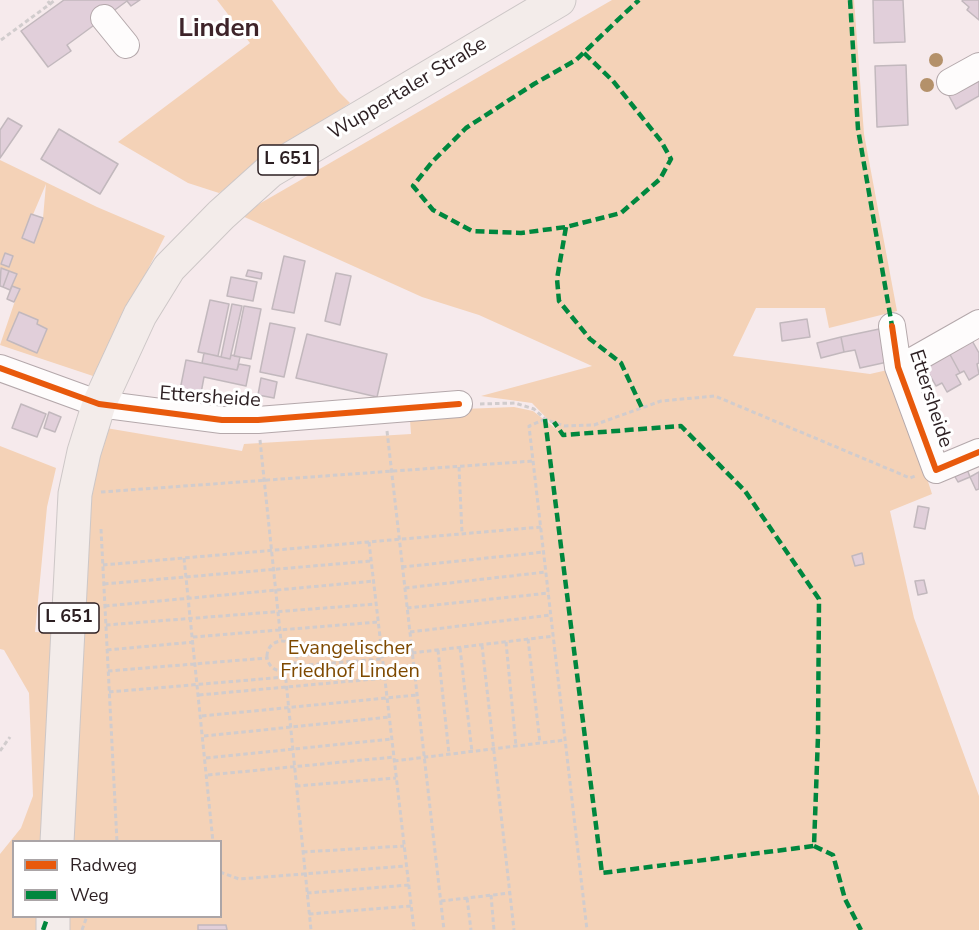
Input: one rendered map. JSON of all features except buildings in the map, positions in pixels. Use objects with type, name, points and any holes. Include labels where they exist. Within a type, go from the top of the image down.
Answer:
[{"type":"main road","name":"Wuppertaler Straße","points":[[57,840],[75,494],[84,452],[99,404],[140,315],[170,268],[221,214],[270,171],[559,0]]},
{"type":"street","points":[[104,18],[126,45]]},
{"type":"street","points":[[950,82],[979,66]]},
{"type":"street","points":[[912,361],[979,323]]},
{"type":"street","name":"Ettersheide","points":[[892,326],[898,367],[936,470],[979,452]]},
{"type":"street","name":"Ettersheide","points":[[0,368],[99,404],[222,420],[258,420],[459,404]]},
{"type":"path","points":[[47,0],[50,4]]},
{"type":"path","points":[[1,40],[55,0]]},
{"type":"path","points":[[384,410],[444,930]]},
{"type":"path","points":[[545,419],[530,426],[587,930]]},
{"type":"path","points":[[258,420],[281,641]]},
{"type":"path","points":[[75,494],[534,462]]},
{"type":"path","points":[[459,467],[462,533]]},
{"type":"path","points":[[100,524],[117,840]]},
{"type":"path","points":[[103,565],[541,527]]},
{"type":"path","points":[[369,542],[414,930]]},
{"type":"path","points":[[402,567],[544,552]]},
{"type":"path","points":[[184,558],[202,716],[213,840]]},
{"type":"path","points":[[104,584],[371,561]]},
{"type":"path","points":[[405,588],[546,572]]},
{"type":"path","points":[[105,606],[374,581]]},
{"type":"path","points":[[407,608],[549,593]]},
{"type":"path","points":[[106,626],[376,604]]},
{"type":"path","points":[[410,632],[551,615]]},
{"type":"path","points":[[193,637],[378,622]]},
{"type":"path","points":[[412,654],[554,636]]},
{"type":"path","points":[[528,639],[540,743]]},
{"type":"path","points":[[294,666],[298,655],[292,644],[281,641],[271,645],[267,658],[271,667],[276,671],[285,671],[294,666],[383,659]]},
{"type":"path","points":[[107,650],[194,642]]},
{"type":"path","points":[[506,642],[516,746]]},
{"type":"path","points":[[482,645],[514,930]]},
{"type":"path","points":[[298,655],[381,648]]},
{"type":"path","points":[[460,648],[472,752]]},
{"type":"path","points":[[438,650],[449,754]]},
{"type":"path","points":[[108,671],[267,658]]},
{"type":"path","points":[[285,671],[311,930]]},
{"type":"path","points":[[109,692],[285,677]]},
{"type":"path","points":[[199,695],[385,678]]},
{"type":"path","points":[[202,716],[417,695]]},
{"type":"path","points":[[204,736],[389,717]]},
{"type":"path","points":[[0,751],[10,737]]},
{"type":"path","points":[[206,758],[392,739]]},
{"type":"path","points":[[208,775],[294,766],[424,758],[565,740]]},
{"type":"path","points":[[296,786],[396,778]]},
{"type":"path","points":[[303,852],[404,846]]},
{"type":"path","points":[[222,873],[239,879],[406,866]]},
{"type":"path","points":[[307,893],[409,885]]},
{"type":"path","points":[[441,901],[510,893]]},
{"type":"path","points":[[491,895],[494,930]]},
{"type":"path","points":[[467,898],[471,930]]},
{"type":"path","points":[[309,914],[411,906]]},
{"type":"green space","points":[[217,0],[272,0],[339,92],[350,103],[219,193],[188,183],[118,142],[250,43]]},
{"type":"green space","name":"Evangelischer Friedhof Linden","points":[[612,0],[854,0],[864,134],[897,311],[829,328],[825,308],[756,308],[733,356],[870,374],[892,369],[932,494],[890,511],[914,618],[979,796],[979,930],[69,930],[70,918],[222,918],[222,840],[73,840],[90,473],[106,428],[242,451],[244,444],[411,434],[410,420],[463,409],[514,407],[533,411],[559,431],[532,403],[481,396],[592,366],[479,315],[422,297],[240,215]]},
{"type":"green space","points":[[0,160],[97,207],[165,236],[93,376],[0,345],[19,289],[12,286],[16,274],[0,268]],"holes":[[[46,184],[43,218],[34,242],[23,238]]]},
{"type":"green space","points":[[0,446],[56,468],[47,507],[35,632],[54,633],[43,840],[12,840],[12,918],[38,918],[37,930],[0,930],[0,854],[21,828],[33,796],[29,693],[4,650],[0,649]]},
{"type":"marked path","points":[[584,53],[613,81],[661,141],[671,159],[660,179],[621,213],[566,227],[521,233],[472,231],[433,210],[413,186],[432,162],[466,128],[576,60],[639,0]]},
{"type":"marked path","points":[[850,0],[858,129],[892,326]]},
{"type":"marked path","points":[[566,227],[557,279],[559,301],[590,339],[621,363],[642,408]]},
{"type":"marked path","points":[[545,419],[602,873],[814,846],[819,599],[745,491],[681,426],[563,435],[554,422]]},
{"type":"marked path","points":[[814,846],[833,855],[845,899],[861,930]]},
{"type":"marked path","points":[[43,930],[47,918]]},
{"type":"cycle path","points":[[892,326],[898,367],[936,470],[979,452]]},
{"type":"cycle path","points":[[0,368],[99,404],[222,420],[258,420],[459,404]]},
{"type":"district","name":"Linden","points":[[219,30]]}]
